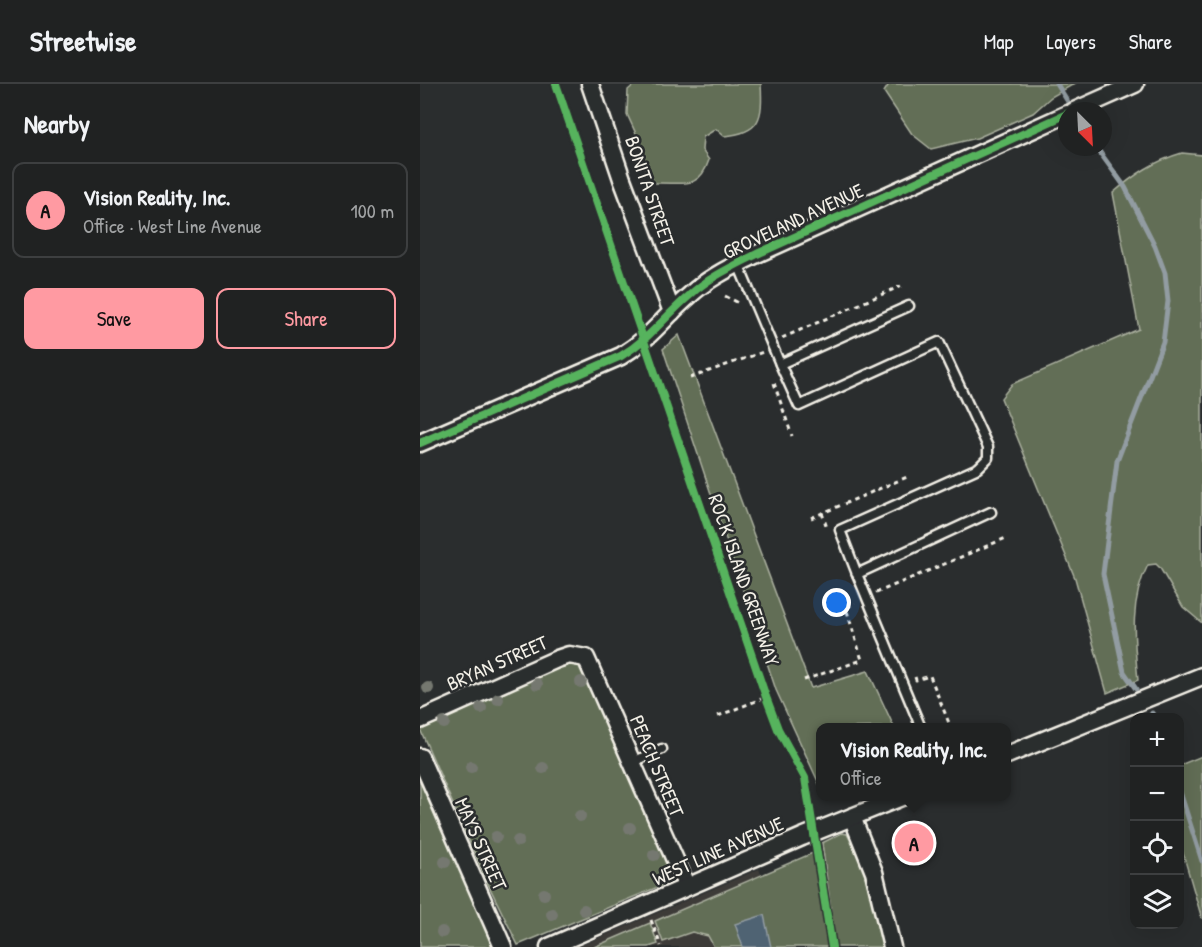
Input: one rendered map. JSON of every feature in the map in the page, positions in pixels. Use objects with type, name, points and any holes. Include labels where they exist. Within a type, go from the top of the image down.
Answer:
[{"type":"street","name":"BONITA STREET","points":[[591,84],[629,198],[672,312]]},
{"type":"street","name":"GROVELAND AVENUE","points":[[1094,102],[1135,84]]},
{"type":"street","name":"GROVELAND AVENUE","points":[[420,443],[621,356],[644,342],[690,294],[738,264],[1058,118]]},
{"type":"street","name":"BRYAN STREET","points":[[420,720],[563,657],[579,655],[590,663]]},
{"type":"street","name":"PEACH STREET","points":[[590,663],[687,887]]},
{"type":"street","points":[[1011,753],[1202,676]]},
{"type":"street","name":"MAYS STREET","points":[[420,757],[503,947]]},
{"type":"street","name":"WEST LINE AVENUE","points":[[549,947],[892,801]]},
{"type":"street","points":[[852,817],[874,872],[892,947]]},
{"type":"lane","points":[[738,264],[799,406],[939,342],[988,447],[988,458],[978,468],[840,530],[919,723]]},
{"type":"lane","points":[[780,364],[909,306]]},
{"type":"lane","points":[[857,574],[992,512]]},
{"type":"lane","points":[[633,762],[662,749]]},
{"type":"path","points":[[777,340],[901,286]]},
{"type":"path","points":[[690,378],[763,352]]},
{"type":"path","points":[[812,518],[907,477]]},
{"type":"path","points":[[874,594],[1006,538]]},
{"type":"path","points":[[804,680],[862,660],[846,608],[857,602]]},
{"type":"path","points":[[911,669],[916,680],[930,676],[949,723]]},
{"type":"path","points":[[718,716],[765,694]]},
{"type":"path","points":[[651,920],[662,946]]},
{"type":"shaded area","points":[[759,869],[790,947],[578,947]]},
{"type":"green space","points":[[635,84],[761,84],[760,115],[757,122],[746,131],[724,136],[716,129],[703,137],[702,150],[709,160],[705,170],[695,181],[655,183],[645,171],[642,147],[627,114],[628,90]]},
{"type":"green space","points":[[889,84],[1074,84],[1051,97],[1033,113],[977,138],[931,149],[912,134],[884,92]]},
{"type":"green space","points":[[1182,153],[1202,155],[1202,623],[1183,607],[1160,568],[1156,564],[1148,565],[1135,607],[1134,636],[1138,680],[1107,693],[1075,578],[1001,398],[1012,384],[1139,329],[1113,193],[1145,169]]},
{"type":"green space","points":[[679,335],[811,688],[868,671],[892,723],[816,723],[816,777],[776,690],[663,349]]},
{"type":"green space","points":[[573,660],[580,663],[674,876],[670,882],[518,945],[488,884],[420,729],[422,725]]},
{"type":"green space","points":[[1202,756],[1202,919],[1184,857],[1184,763]]},
{"type":"green space","points":[[420,782],[494,947],[420,947]]},
{"type":"green space","points":[[842,833],[847,834],[862,863],[883,947],[836,947],[822,843]]},
{"type":"green space","points":[[815,852],[829,947],[714,947],[708,936],[692,932],[663,942],[655,921]]},
{"type":"green space","points":[[650,923],[658,944],[649,947],[594,947]]},
{"type":"water","points":[[764,915],[771,947],[743,947],[735,924]]},
{"type":"waterway","points":[[1057,84],[1068,102]]},
{"type":"waterway","points":[[1103,156],[1125,187],[1155,246],[1165,273],[1168,301],[1163,342],[1117,461],[1103,574],[1124,672],[1136,689]]},
{"type":"waterway","points":[[1184,805],[1202,861]]},
{"type":"cycle path","name":"ROCK ISLAND GREENWAY","points":[[556,84],[766,697],[778,729],[805,778],[832,947]]},
{"type":"cycle path","points":[[420,443],[621,356],[649,335],[697,289],[722,272],[757,254],[1058,118]]},
{"type":"place","name":"Vision Reality, Inc.","points":[[914,843]]}]
